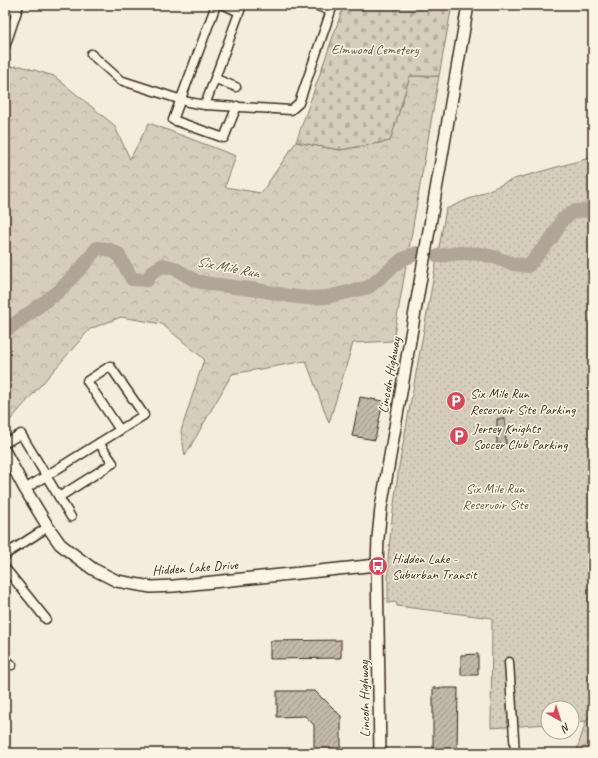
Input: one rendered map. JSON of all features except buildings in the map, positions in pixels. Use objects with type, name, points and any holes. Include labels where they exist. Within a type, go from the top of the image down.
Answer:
[{"type":"main road","name":"Lincoln Highway","points":[[380,753],[377,565],[381,508],[468,5]]},
{"type":"main road","name":"Hidden Lake Drive","points":[[5,452],[25,489],[60,544],[93,570],[117,581],[150,587],[174,586],[377,565]]},
{"type":"street","points":[[216,5],[173,120],[224,138],[236,106]]},
{"type":"street","points":[[205,104],[216,79],[241,8],[224,5]]},
{"type":"street","points":[[91,54],[120,80],[180,100],[205,104],[291,110],[299,103],[332,8],[315,5]]},
{"type":"street","points":[[5,7],[18,7],[5,47]]},
{"type":"street","points":[[216,79],[236,87]]},
{"type":"street","points":[[25,489],[120,430],[144,415],[110,366],[87,381],[120,430]]},
{"type":"street","points":[[5,443],[21,434],[71,517]]},
{"type":"street","points":[[59,497],[113,464],[99,443]]},
{"type":"street","points":[[6,552],[48,527]]},
{"type":"street","points":[[5,568],[46,619]]},
{"type":"street","points":[[509,662],[515,753]]},
{"type":"green space","name":"Elmwood Cemetery","points":[[344,5],[452,5],[439,76],[410,76],[390,141],[340,150],[296,142]]},
{"type":"green space","points":[[21,66],[54,76],[114,125],[130,159],[149,123],[236,156],[225,187],[261,193],[296,142],[340,150],[390,141],[410,76],[439,76],[393,341],[353,343],[329,423],[306,361],[232,374],[185,456],[181,431],[204,359],[162,324],[121,317],[90,329],[5,426],[5,67]]},
{"type":"green space","name":"Six Mile Run Reservoir Site","points":[[593,157],[593,712],[586,721],[580,721],[580,700],[540,700],[540,725],[491,728],[492,618],[397,606],[396,602],[388,603],[388,558],[399,466],[446,209],[514,179]]},
{"type":"green space","points":[[593,712],[593,753],[576,753],[586,721]]},
{"type":"waterway","name":"Six Mile Run","points":[[438,256],[459,253],[481,254],[514,264],[528,266],[552,238],[562,220],[575,211],[593,210]]},
{"type":"waterway","name":"Six Mile Run","points":[[5,331],[58,292],[82,267],[97,248],[108,249],[118,254],[132,279],[147,280],[152,272],[163,265],[174,268],[196,281],[306,298],[327,297],[369,287],[401,260],[417,253]]},
{"type":"place","name":"Six Mile Run Reservoir Site Parking","points":[[456,401]]},
{"type":"place","name":"Jersey Knights Soccer Club Parking","points":[[459,436]]},
{"type":"place","name":"Hidden Lake - Suburban Transit","points":[[378,566]]}]
